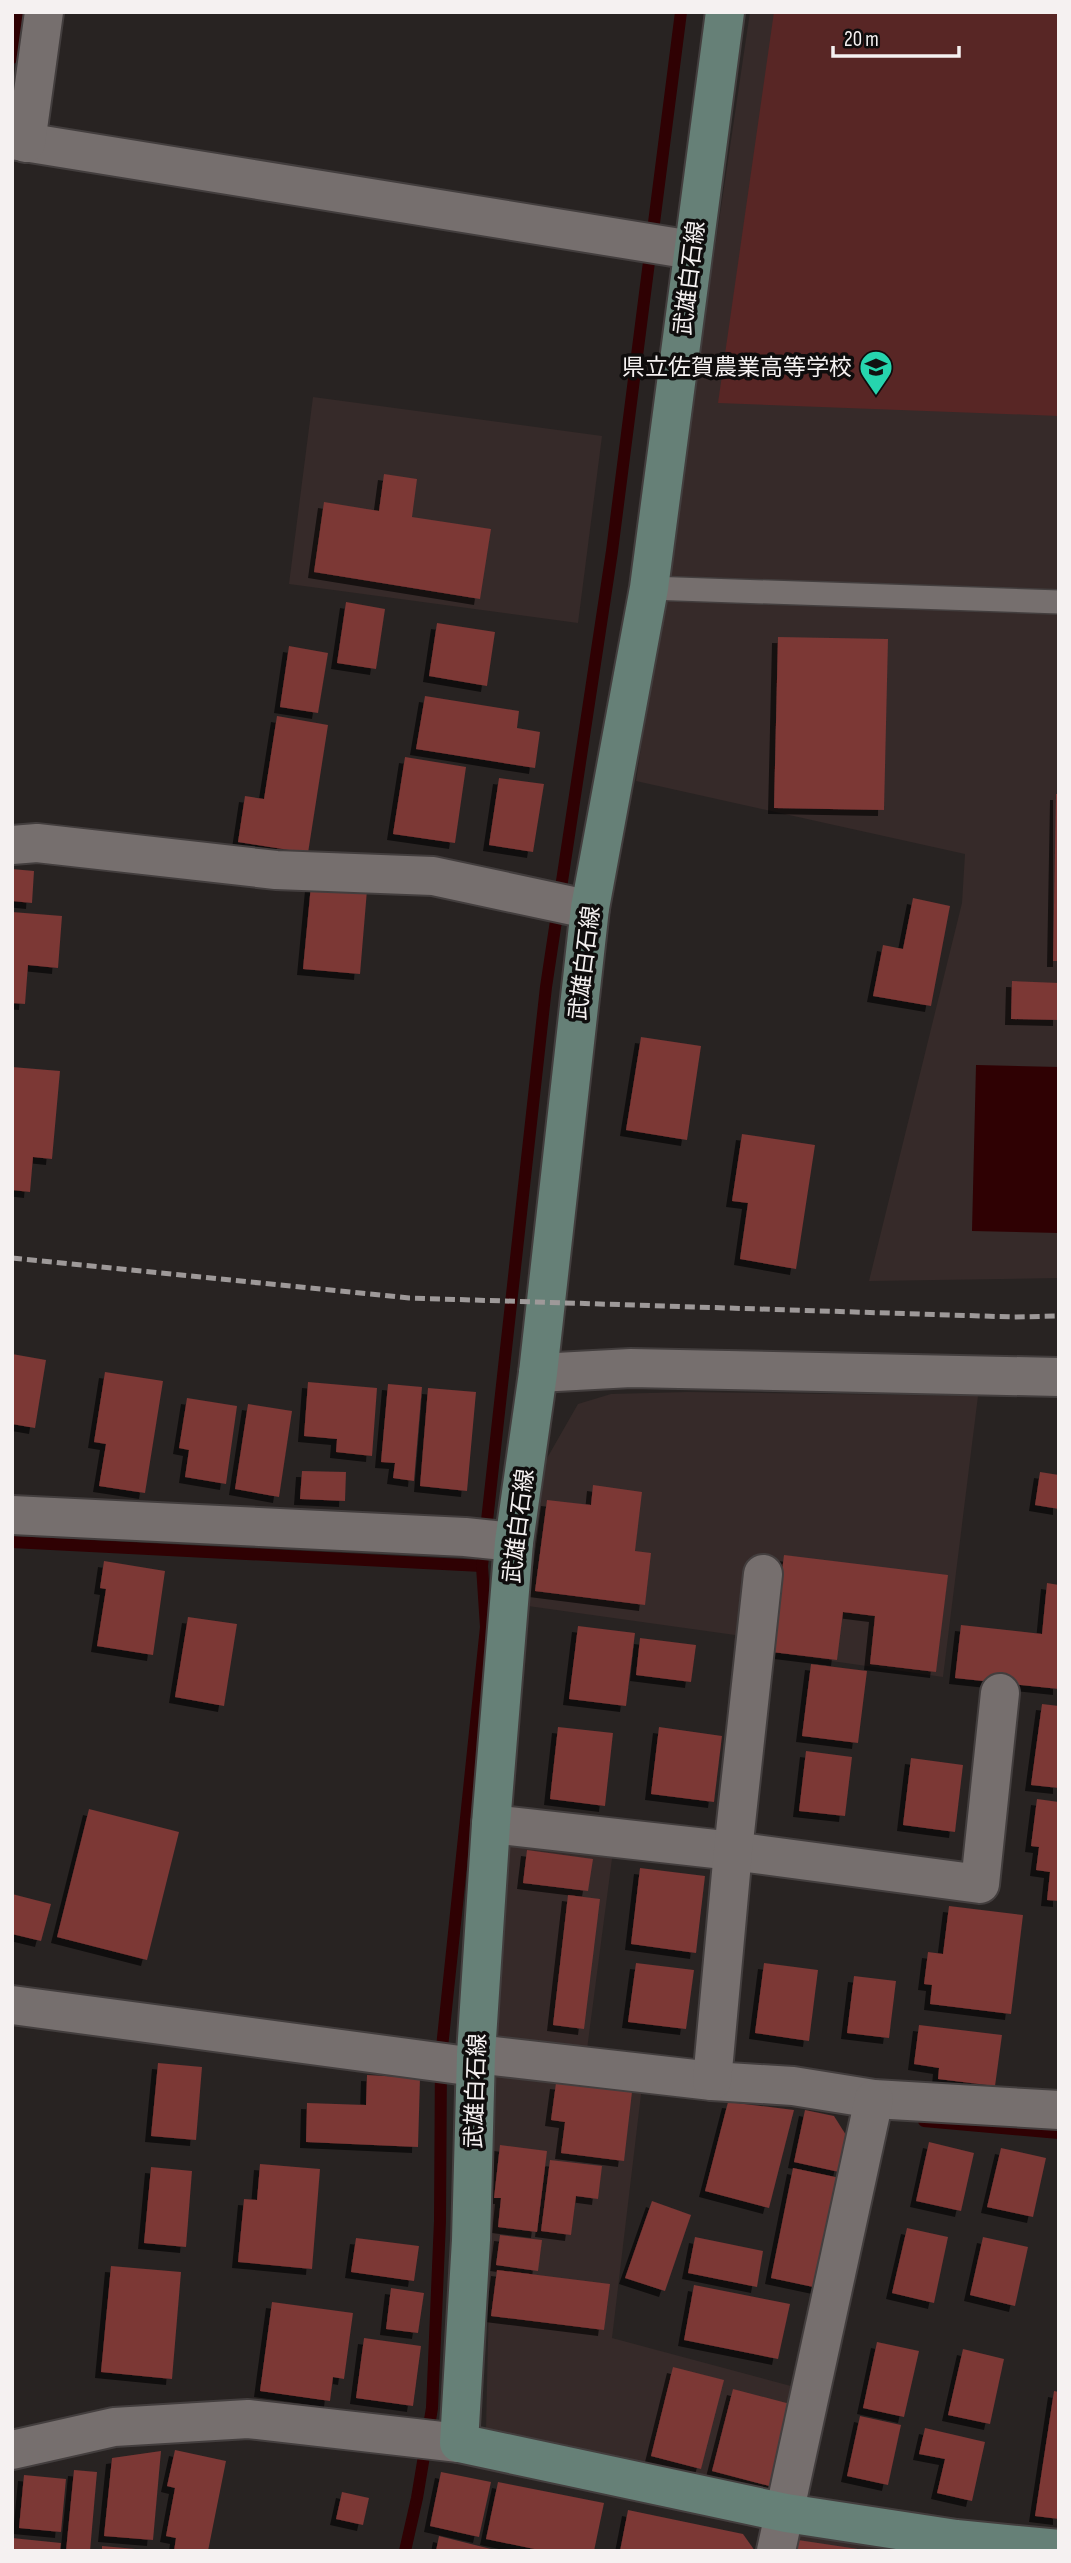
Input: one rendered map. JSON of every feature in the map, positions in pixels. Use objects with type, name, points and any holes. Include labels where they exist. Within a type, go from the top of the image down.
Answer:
[{"type":"main road","name":"武雄白石線","points":[[438,2440],[471,2240],[459,2062],[491,1824],[493,1539],[538,1373],[567,904],[649,588],[666,245],[725,12]]},
{"type":"main road","points":[[438,2440],[786,2513],[956,2539],[1059,2549]]},
{"type":"street","points":[[44,12],[18,141],[666,245]]},
{"type":"street","points":[[12,845],[37,843],[276,870],[433,876],[567,904]]},
{"type":"street","points":[[538,1373],[631,1368],[1059,1377]]},
{"type":"street","points":[[12,1527],[13,1515],[493,1539]]},
{"type":"street","points":[[712,2081],[733,1851],[763,1574]]},
{"type":"street","points":[[491,1824],[733,1851],[980,1885],[1000,1693]]},
{"type":"street","points":[[12,2006],[459,2062],[793,2086],[874,2099],[1059,2110]]},
{"type":"street","points":[[776,2551],[874,2099]]},
{"type":"street","points":[[12,2450],[114,2427],[248,2419],[438,2440]]},
{"type":"lane","points":[[649,588],[1059,602]]},
{"type":"shaded area","name":"県立佐賀農業高等学校","points":[[750,12],[1059,12],[1059,1278],[869,1281],[962,903],[965,854],[636,781]]},
{"type":"shaded area","points":[[774,12],[1059,12],[1059,416],[718,403]]},
{"type":"shaded area","points":[[313,397],[602,436],[578,623],[289,584]]},
{"type":"shaded area","points":[[976,1065],[1059,1067],[1059,1233],[972,1231]]},
{"type":"shaded area","points":[[688,1392],[978,1396],[943,1677],[734,1647],[735,1635],[528,1606],[546,1460],[578,1404],[611,1394]]},
{"type":"shaded area","points":[[508,1836],[613,1851],[583,2080],[642,2086],[612,2338],[802,2389],[778,2493],[486,2429],[494,2077]]},
{"type":"shaded area","points":[[793,2533],[925,2551],[788,2551]]},
{"type":"building","points":[[384,474],[417,479],[412,517],[491,529],[480,599],[314,572],[324,502],[379,511]]},
{"type":"building","points":[[346,602],[385,609],[376,669],[337,663]]},
{"type":"building","points":[[437,623],[495,632],[487,686],[429,676]]},
{"type":"building","points":[[778,637],[888,639],[884,810],[774,808]]},
{"type":"building","points":[[289,646],[328,653],[318,713],[280,707]]},
{"type":"building","points":[[425,696],[519,711],[517,728],[540,732],[535,768],[416,749]]},
{"type":"building","points":[[277,716],[328,725],[308,853],[238,842],[245,796],[264,799]]},
{"type":"building","points":[[405,757],[466,767],[455,843],[393,834]]},
{"type":"building","points":[[499,778],[544,784],[533,852],[489,845]]},
{"type":"building","points":[[1056,794],[1059,794],[1059,961],[1053,961]]},
{"type":"building","points":[[12,869],[34,871],[32,903],[12,901]]},
{"type":"building","points":[[311,885],[367,890],[360,974],[303,969]]},
{"type":"building","points":[[913,898],[950,906],[931,1006],[873,996],[883,945],[903,949]]},
{"type":"building","points":[[12,912],[62,916],[58,968],[28,965],[25,1004],[12,1003]]},
{"type":"building","points":[[1012,981],[1059,983],[1059,1020],[1011,1019]]},
{"type":"building","points":[[641,1037],[701,1046],[687,1140],[626,1130]]},
{"type":"building","points":[[12,1067],[60,1071],[52,1159],[33,1157],[30,1192],[12,1190]]},
{"type":"building","points":[[742,1134],[815,1145],[796,1269],[740,1259],[748,1203],[732,1201]]},
{"type":"building","points":[[12,1354],[46,1360],[35,1428],[12,1424]]},
{"type":"building","points":[[105,1372],[163,1381],[145,1493],[99,1486],[106,1444],[94,1442]]},
{"type":"building","points":[[308,1382],[377,1388],[372,1456],[336,1452],[337,1439],[304,1436]]},
{"type":"building","points":[[388,1384],[422,1387],[414,1481],[393,1478],[395,1463],[381,1462]]},
{"type":"building","points":[[428,1388],[476,1392],[467,1491],[420,1486]]},
{"type":"building","points":[[187,1398],[237,1406],[226,1484],[185,1477],[189,1450],[179,1448]]},
{"type":"building","points":[[248,1404],[292,1411],[279,1497],[235,1489]]},
{"type":"building","points":[[302,1471],[346,1472],[345,1501],[300,1499]]},
{"type":"building","points":[[1040,1472],[1059,1475],[1059,1509],[1035,1505]]},
{"type":"building","points":[[593,1485],[642,1492],[635,1551],[651,1553],[645,1605],[535,1591],[547,1500],[591,1505]]},
{"type":"building","points":[[784,1555],[948,1575],[936,1672],[870,1664],[875,1616],[843,1612],[837,1660],[772,1652]]},
{"type":"building","points":[[104,1561],[165,1571],[153,1655],[97,1646],[106,1589],[100,1588]]},
{"type":"building","points":[[1047,1583],[1059,1585],[1059,1689],[955,1678],[961,1625],[1042,1634]]},
{"type":"building","points":[[188,1617],[237,1624],[224,1706],[175,1697]]},
{"type":"building","points":[[578,1626],[635,1633],[626,1706],[569,1699]]},
{"type":"building","points":[[640,1638],[696,1645],[691,1682],[636,1675]]},
{"type":"building","points":[[811,1664],[867,1671],[858,1743],[802,1736]]},
{"type":"building","points":[[1042,1704],[1059,1706],[1059,1788],[1031,1785]]},
{"type":"building","points":[[558,1727],[613,1733],[605,1806],[550,1799]]},
{"type":"building","points":[[659,1727],[722,1736],[714,1802],[651,1794]]},
{"type":"building","points":[[806,1751],[852,1757],[845,1816],[799,1811]]},
{"type":"building","points":[[911,1758],[963,1765],[955,1832],[903,1825]]},
{"type":"building","points":[[1037,1799],[1059,1802],[1059,1901],[1047,1900],[1050,1872],[1036,1870],[1039,1847],[1031,1846]]},
{"type":"building","points":[[89,1809],[179,1832],[147,1960],[57,1937]]},
{"type":"building","points":[[527,1850],[593,1859],[588,1891],[523,1883]]},
{"type":"building","points":[[640,1868],[705,1876],[696,1953],[631,1944]]},
{"type":"building","points":[[12,1894],[51,1904],[41,1941],[12,1934]]},
{"type":"building","points":[[568,1895],[600,1899],[584,2029],[553,2025]]},
{"type":"building","points":[[949,1906],[1023,1915],[1011,2014],[930,2004],[932,1985],[924,1984],[928,1952],[943,1954]]},
{"type":"building","points":[[636,1963],[694,1970],[686,2029],[628,2022]]},
{"type":"building","points":[[764,1963],[818,1970],[809,2041],[755,2033]]},
{"type":"building","points":[[854,1976],[896,1981],[889,2038],[847,2033]]},
{"type":"building","points":[[919,2025],[1002,2035],[995,2086],[938,2079],[939,2068],[914,2064]]},
{"type":"building","points":[[158,2063],[202,2067],[196,2140],[151,2136]]},
{"type":"building","points":[[367,2075],[420,2078],[418,2147],[306,2142],[307,2103],[366,2105]]},
{"type":"building","points":[[556,2083],[632,2092],[624,2161],[561,2153],[565,2122],[551,2120]]},
{"type":"building","points":[[728,2102],[794,2110],[769,2208],[705,2191]]},
{"type":"building","points":[[805,2110],[834,2116],[846,2135],[839,2172],[794,2162]]},
{"type":"building","points":[[929,2142],[974,2153],[961,2211],[916,2201]]},
{"type":"building","points":[[500,2145],[547,2151],[537,2232],[498,2227],[501,2198],[494,2198]]},
{"type":"building","points":[[1001,2148],[1046,2158],[1033,2217],[987,2207]]},
{"type":"building","points":[[550,2160],[602,2166],[598,2199],[576,2196],[571,2235],[541,2231]]},
{"type":"building","points":[[260,2164],[320,2169],[312,2269],[238,2262],[244,2199],[257,2200]]},
{"type":"building","points":[[151,2167],[192,2171],[186,2247],[144,2243]]},
{"type":"building","points":[[793,2168],[840,2178],[818,2288],[771,2278]]},
{"type":"building","points":[[652,2201],[691,2215],[665,2291],[625,2278]]},
{"type":"building","points":[[907,2228],[948,2237],[934,2303],[892,2293]]},
{"type":"building","points":[[500,2235],[542,2240],[538,2271],[496,2265]]},
{"type":"building","points":[[695,2237],[763,2251],[757,2287],[688,2273]]},
{"type":"building","points":[[983,2237],[1028,2247],[1015,2306],[970,2295]]},
{"type":"building","points":[[356,2238],[419,2246],[414,2281],[351,2272]]},
{"type":"building","points":[[111,2266],[181,2272],[172,2379],[101,2372]]},
{"type":"building","points":[[497,2270],[610,2284],[604,2330],[491,2316]]},
{"type":"building","points":[[694,2285],[790,2304],[778,2359],[684,2340]]},
{"type":"building","points":[[391,2288],[424,2293],[418,2333],[386,2329]]},
{"type":"building","points":[[272,2302],[353,2313],[344,2379],[333,2377],[330,2401],[260,2391]]},
{"type":"building","points":[[364,2338],[421,2346],[413,2406],[356,2398]]},
{"type":"building","points":[[877,2342],[919,2351],[904,2417],[863,2408]]},
{"type":"building","points":[[963,2349],[1004,2359],[990,2424],[948,2415]]},
{"type":"building","points":[[673,2367],[724,2380],[701,2469],[651,2456]]},
{"type":"building","points":[[733,2389],[794,2405],[773,2487],[712,2471]]},
{"type":"building","points":[[1054,2391],[1059,2392],[1059,2519],[1035,2516]]},
{"type":"building","points":[[860,2416],[901,2425],[888,2485],[847,2476]]},
{"type":"building","points":[[925,2428],[985,2442],[972,2501],[937,2493],[945,2459],[919,2454]]},
{"type":"building","points":[[175,2450],[226,2461],[208,2551],[174,2551],[176,2538],[166,2536],[175,2488],[167,2486]]},
{"type":"building","points":[[161,2451],[153,2540],[104,2536],[112,2458]]},
{"type":"building","points":[[74,2470],[97,2472],[90,2551],[66,2551]]},
{"type":"building","points":[[441,2472],[491,2482],[479,2537],[430,2526]]},
{"type":"building","points":[[24,2475],[66,2479],[61,2532],[19,2528]]},
{"type":"building","points":[[498,2482],[604,2503],[594,2551],[544,2551],[486,2539]]},
{"type":"building","points":[[342,2492],[369,2498],[363,2525],[336,2519]]},
{"type":"building","points":[[628,2510],[743,2534],[755,2551],[620,2551]]},
{"type":"building","points":[[439,2536],[495,2550],[495,2551],[436,2551]]},
{"type":"building","points":[[12,2538],[61,2543],[60,2551],[12,2551]]},
{"type":"building","points":[[798,2540],[858,2549],[858,2551],[796,2551]]},
{"type":"building","points":[[102,2546],[136,2549],[102,2551]]},
{"type":"waterway","points":[[12,58],[18,12]]},
{"type":"waterway","points":[[405,2551],[432,2408],[440,2221],[441,2057],[486,1627],[482,1566],[546,987],[612,551],[681,12]]},
{"type":"waterway","points":[[12,1542],[482,1566]]},
{"type":"waterway","points":[[924,2121],[1059,2133]]},
{"type":"railway","points":[[12,1258],[409,1298],[1014,1317],[1059,1316]]},
{"type":"place","name":"県立佐賀農業高等学校","points":[[876,397]]}]
